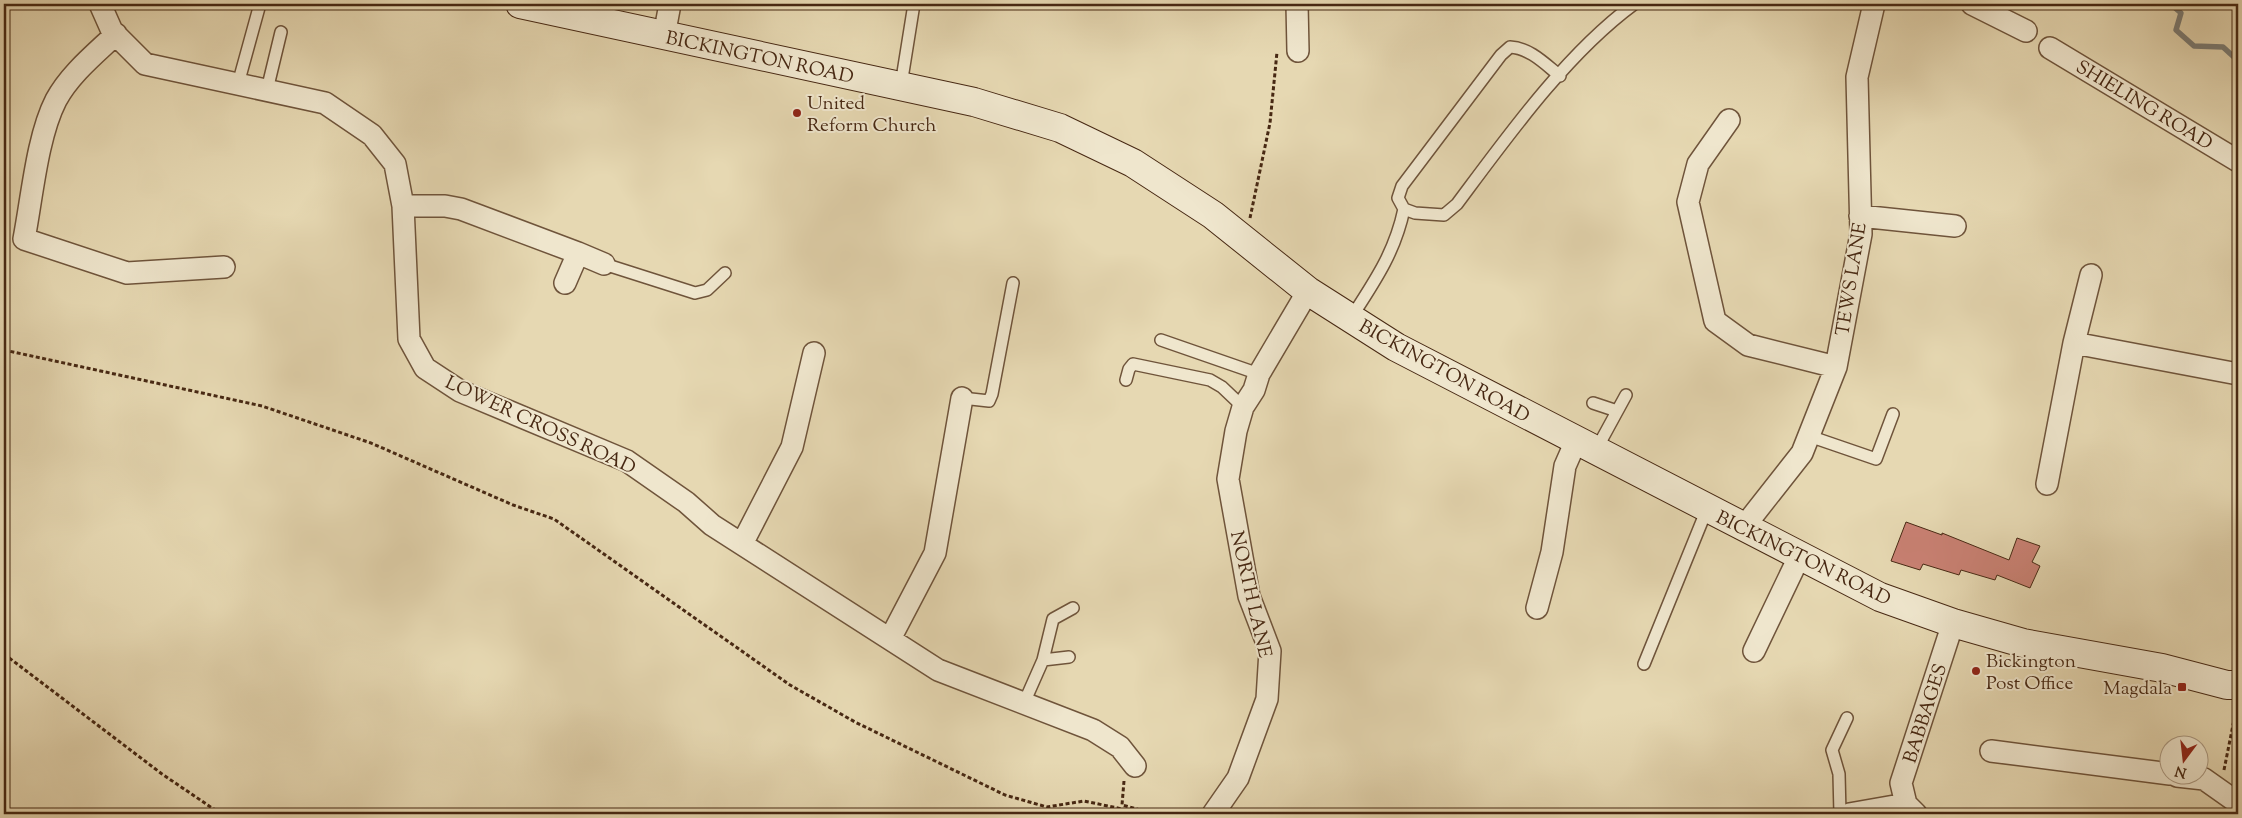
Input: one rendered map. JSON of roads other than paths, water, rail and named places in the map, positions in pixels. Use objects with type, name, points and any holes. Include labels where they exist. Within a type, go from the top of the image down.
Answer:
[{"type":"main road","name":"BICKINGTON ROAD","points":[[520,4],[974,102],[1060,128],[1133,163],[1213,215],[1308,291],[1396,347],[1742,528],[1880,597],[1952,623],[2023,643],[2162,668],[2227,685],[2237,698]]},
{"type":"street","name":"LOWER CROSS ROAD","points":[[100,4],[112,30],[146,64],[325,103],[372,135],[395,164],[403,206],[409,339],[425,368],[460,391],[627,461],[686,502],[712,525],[938,670],[1093,730],[1120,747],[1131,761]]},
{"type":"street","points":[[664,36],[670,4]]},
{"type":"street","points":[[1297,4],[1298,52]]},
{"type":"street","name":"TEWS LANE","points":[[1742,528],[1802,453],[1836,366],[1861,234],[1857,78],[1874,4]]},
{"type":"street","points":[[1972,4],[2026,31]]},
{"type":"street","points":[[116,34],[78,69],[56,100],[45,130],[24,239],[127,273],[224,267]]},
{"type":"street","name":"SHIELING ROAD","points":[[2050,48],[2238,161]]},
{"type":"street","points":[[1730,120],[1698,164],[1688,202],[1715,321],[1748,345],[1836,366]]},
{"type":"street","points":[[403,206],[445,206],[461,209],[604,264]]},
{"type":"street","points":[[1860,216],[1955,226]]},
{"type":"street","points":[[565,283],[578,253]]},
{"type":"street","points":[[2048,484],[2074,343],[2091,275]]},
{"type":"street","name":"NORTH LANE","points":[[1212,814],[1238,778],[1267,699],[1270,652],[1248,596],[1228,479],[1243,407],[1254,390],[1259,374],[1308,291]]},
{"type":"street","points":[[2074,343],[2238,374]]},
{"type":"street","points":[[742,544],[792,447],[814,353]]},
{"type":"street","points":[[890,639],[936,552],[962,398]]},
{"type":"street","points":[[1537,608],[1552,552],[1565,466],[1586,446]]},
{"type":"street","points":[[1754,651],[1799,557]]},
{"type":"street","name":"BABBAGES","points":[[1861,813],[1911,809],[1901,783],[1952,623]]},
{"type":"street","points":[[1991,751],[2160,773]]},
{"type":"street","points":[[2210,783],[2238,802]]},
{"type":"lane","points":[[238,84],[260,4]]},
{"type":"lane","points":[[900,86],[914,4]]},
{"type":"lane","points":[[1560,76],[1537,57],[1520,48],[1510,47],[1501,55],[1402,186],[1398,198],[1404,209],[1415,213],[1444,215],[1457,204],[1534,104],[1560,76],[1608,23],[1634,4]]},
{"type":"lane","points":[[267,90],[281,32]]},
{"type":"lane","points":[[1351,318],[1386,264],[1398,235],[1404,209]]},
{"type":"lane","points":[[604,264],[695,293],[707,290],[725,272]]},
{"type":"lane","points":[[962,398],[989,401],[1013,282]]},
{"type":"lane","points":[[1161,340],[1259,374]]},
{"type":"lane","points":[[1126,380],[1129,368],[1133,364],[1210,380],[1222,387],[1243,407]]},
{"type":"lane","points":[[1586,446],[1617,411],[1626,395]]},
{"type":"lane","points":[[1592,403],[1617,411]]},
{"type":"lane","points":[[1809,436],[1876,460],[1893,414]]},
{"type":"lane","points":[[1644,664],[1707,509]]},
{"type":"lane","points":[[1024,703],[1043,660],[1053,619],[1073,608]]},
{"type":"lane","points":[[1043,660],[1069,657]]},
{"type":"lane","points":[[1840,814],[1838,774],[1832,750],[1847,718]]},
{"type":"waterway","points":[[2163,4],[2174,7],[2181,13],[2176,30],[2194,46],[2223,47],[2238,59]]},
{"type":"place","name":"United Reform Church","points":[[797,113]]},
{"type":"place","name":"Bickington Post Office","points":[[1976,671]]},
{"type":"place","name":"Magdala","points":[[2182,687]]}]
